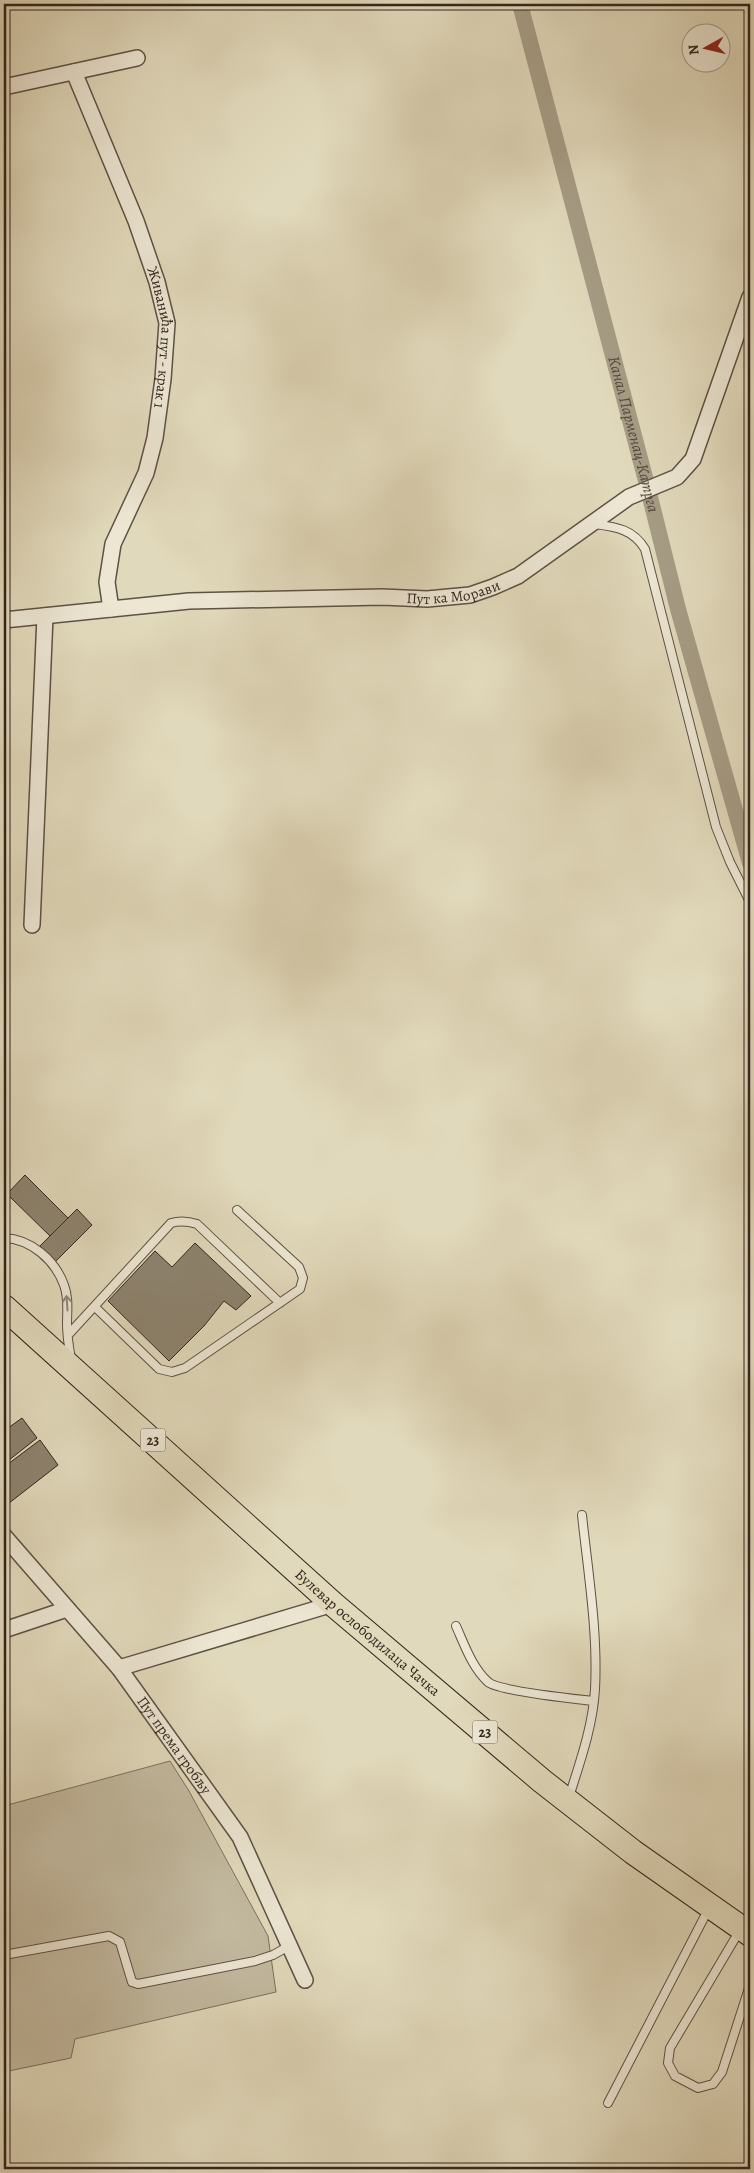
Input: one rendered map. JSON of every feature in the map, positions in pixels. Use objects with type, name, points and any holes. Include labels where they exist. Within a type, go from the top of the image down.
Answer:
[{"type":"main road","name":"Булевар ослободилаца Чачка","points":[[4,1307],[333,1604],[567,1801],[633,1852],[746,1931]]},
{"type":"street","points":[[4,87],[137,58]]},
{"type":"street","name":"Живанића пут - крак 1","points":[[74,72],[136,222],[157,282],[167,323],[163,379],[146,473],[113,544],[107,582],[111,609]]},
{"type":"street","name":"Пут ка Морави","points":[[4,620],[189,600],[382,597],[447,598],[470,595],[494,588],[518,576],[629,497],[677,477],[693,458],[750,297]]},
{"type":"street","points":[[32,925],[45,616]]},
{"type":"street","name":"Пут према гробљу","points":[[4,1536],[120,1668],[240,1837],[305,1980]]},
{"type":"street","points":[[120,1668],[333,1604]]},
{"type":"street","points":[[4,1630],[67,1609]]},
{"type":"lane","points":[[592,524],[620,528],[627,531],[634,535],[645,550],[716,827],[726,853],[750,902]]},
{"type":"lane","points":[[95,1307],[159,1369],[172,1372],[185,1368],[300,1289],[302,1284],[302,1272],[299,1267],[237,1210]]},
{"type":"lane","points":[[68,1336],[172,1223],[183,1221],[197,1224],[280,1303]]},
{"type":"lane","points":[[4,1238],[17,1238],[36,1247],[49,1261],[64,1285],[68,1302],[68,1336],[72,1369]]},
{"type":"lane","points":[[567,1801],[582,1759],[593,1701],[596,1654],[582,1515]]},
{"type":"lane","points":[[456,1626],[476,1669],[490,1684],[546,1696],[593,1701]]},
{"type":"lane","points":[[608,2104],[710,1906]]},
{"type":"lane","points":[[746,1931],[670,2048],[668,2063],[675,2076],[698,2088],[717,2082],[750,1985]]},
{"type":"lane","points":[[4,1955],[109,1936],[116,1938],[122,1946],[132,1982],[138,1984],[255,1961],[273,1955],[289,1946]]},
{"type":"shaded area","points":[[170,1761],[189,1791],[268,1936],[276,1992],[75,2039],[71,2058],[4,2072],[4,1806]]},
{"type":"building","points":[[25,1175],[68,1218],[50,1236],[7,1194]]},
{"type":"building","points":[[77,1209],[92,1225],[55,1262],[40,1246]]},
{"type":"building","points":[[195,1243],[251,1296],[236,1310],[224,1301],[204,1326],[169,1361],[108,1301],[155,1251],[172,1267]]},
{"type":"building","points":[[22,1418],[37,1438],[4,1464],[4,1431]]},
{"type":"building","points":[[40,1440],[58,1465],[4,1507],[4,1467]]},
{"type":"waterway","name":"Канал Парменац-Катрга","points":[[520,4],[678,609],[750,863]]}]
